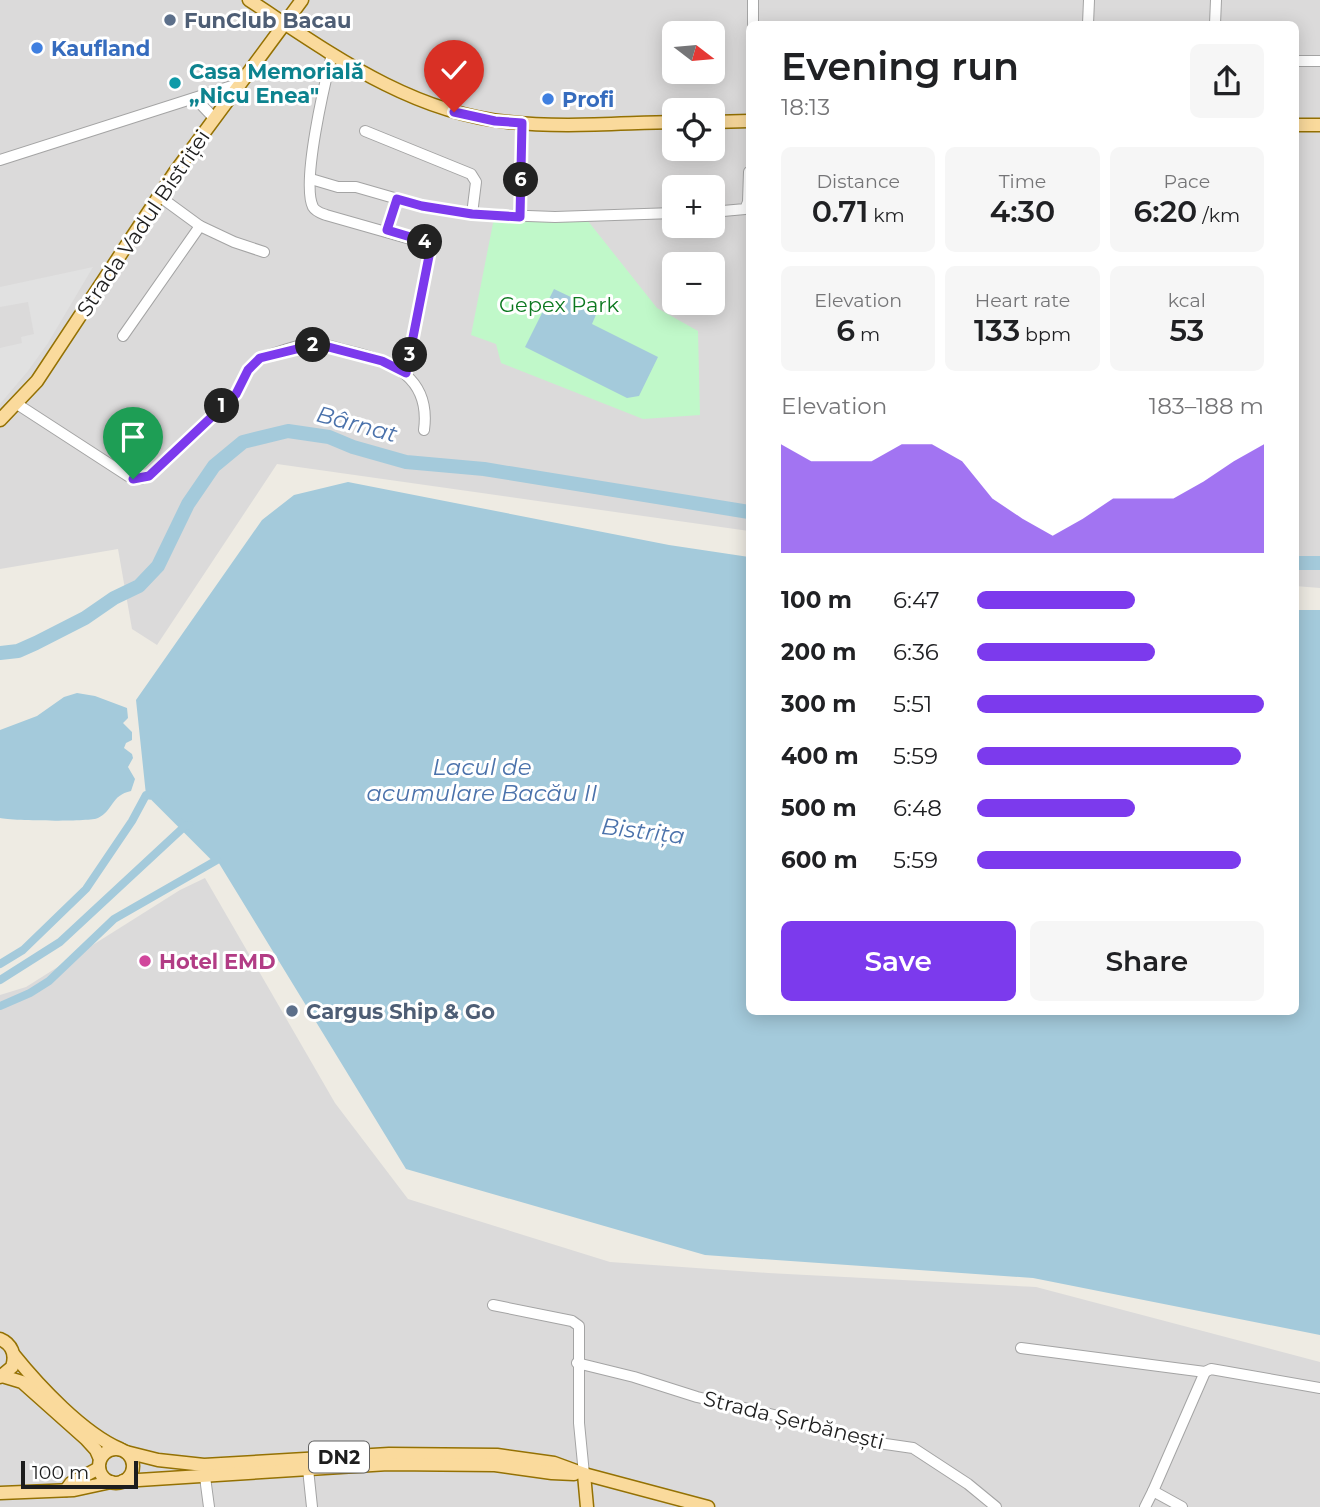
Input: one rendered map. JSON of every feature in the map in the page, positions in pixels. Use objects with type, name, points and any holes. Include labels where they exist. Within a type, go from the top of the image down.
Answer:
[{"type":"main road","points":[[249,0],[377,81],[425,103],[468,116],[522,123],[662,122]]},
{"type":"main road","name":"Strada Vadul Bistriței","points":[[0,420],[17,404],[53,357],[159,196],[238,84],[302,0]]},
{"type":"main road","points":[[725,122],[746,121]]},
{"type":"main road","points":[[1299,125],[1320,125]]},
{"type":"main road","name":"DN2","points":[[0,1339],[9,1345],[35,1381],[93,1433],[123,1450],[205,1471],[388,1464],[495,1465],[552,1473],[584,1474]]},
{"type":"main road","points":[[1,1376],[12,1367],[14,1355]]},
{"type":"main road","points":[[1,1376],[22,1382],[86,1439],[96,1450],[100,1463],[103,1477],[117,1482],[128,1478],[133,1467],[132,1461],[123,1450],[109,1450],[100,1463],[71,1483],[66,1490]]},
{"type":"main road","name":"DN2","points":[[205,1471],[389,1454],[496,1455],[554,1463],[675,1502],[708,1507]]},
{"type":"main road","points":[[0,1493],[74,1490],[205,1471]]},
{"type":"main road","points":[[584,1474],[587,1507]]},
{"type":"street","points":[[753,0],[753,21]]},
{"type":"street","points":[[1088,21],[1089,0]]},
{"type":"street","points":[[1215,21],[1216,0]]},
{"type":"street","points":[[332,54],[314,137],[312,205],[318,212],[428,244],[430,251],[406,373]]},
{"type":"street","points":[[1299,61],[1320,61]]},
{"type":"street","points":[[0,160],[238,84]]},
{"type":"street","points":[[195,98],[214,118]]},
{"type":"street","points":[[520,217],[522,123]]},
{"type":"street","points":[[365,131],[471,174],[476,182],[472,214]]},
{"type":"street","points":[[311,179],[338,187],[356,187],[422,206],[472,214],[520,217],[662,213]]},
{"type":"street","points":[[159,196],[200,226],[264,252]]},
{"type":"street","points":[[387,230],[397,199]]},
{"type":"street","points":[[725,211],[746,207]]},
{"type":"street","points":[[123,336],[200,226]]},
{"type":"street","points":[[17,404],[133,479],[149,476],[236,394],[254,362],[260,358],[317,344],[382,361],[406,373],[424,402],[424,430]]},
{"type":"street","points":[[493,1305],[576,1322],[579,1334],[579,1423],[584,1474]]},
{"type":"street","points":[[1021,1348],[1205,1372],[1211,1369],[1320,1388]]},
{"type":"street","name":"Strada Șerbănești","points":[[577,1363],[697,1397],[775,1415],[858,1440],[913,1448],[968,1484],[996,1507]]},
{"type":"street","points":[[1145,1507],[1205,1372]]},
{"type":"street","points":[[308,1469],[312,1507]]},
{"type":"street","points":[[205,1471],[209,1507]]},
{"type":"street","points":[[1153,1491],[1182,1507]]},
{"type":"shaded area","points":[[0,0],[1320,0],[1320,588],[1299,586],[1299,21],[746,21],[746,531],[277,464],[157,645],[132,629],[118,549],[0,569]]},
{"type":"shaded area","points":[[93,267],[48,343],[0,404],[0,348],[22,343],[21,337],[34,334],[28,302],[0,307],[0,287]]},
{"type":"shaded area","points":[[205,878],[335,1103],[408,1199],[610,1262],[1036,1287],[1320,1362],[1320,1507],[0,1507],[0,995],[26,987],[180,890]]},
{"type":"green space","name":"Gepex Park","points":[[495,213],[584,216],[662,311],[662,315],[669,315],[698,331],[700,415],[643,419],[501,363],[496,344],[471,335]]},
{"type":"water","points":[[554,289],[598,310],[592,324],[658,357],[639,396],[627,398],[525,347]]},
{"type":"water","name":"Lacul de acumulare Bacău II","points":[[348,482],[669,545],[746,557],[746,1015],[1299,1015],[1299,610],[1320,610],[1320,1335],[1033,1278],[705,1255],[406,1169],[217,860],[154,795],[146,795],[136,700],[262,520],[294,495]]},
{"type":"water","points":[[77,693],[95,696],[127,708],[128,718],[123,723],[132,732],[132,740],[126,743],[124,748],[133,758],[128,767],[135,779],[131,791],[116,799],[98,818],[50,821],[0,818],[0,730],[37,716],[64,697]]},
{"type":"waterway","name":"Bârnat","points":[[0,653],[18,651],[36,643],[139,586],[158,566],[188,504],[214,466],[243,442],[288,431],[329,437],[406,462],[484,469],[746,512]]},
{"type":"waterway","name":"Bârnat","points":[[1299,563],[1320,563]]},
{"type":"waterway","points":[[0,964],[23,950],[86,889],[132,821],[146,795],[153,796],[217,860],[114,919],[49,981],[0,1006]]},
{"type":"waterway","points":[[0,980],[60,942],[189,825]]},
{"type":"place","name":"FunClub Bacau","points":[[170,20]]},
{"type":"place","name":"Kaufland","points":[[37,48]]},
{"type":"place","name":"Casa Memorială „Nicu Enea\"","points":[[175,83]]},
{"type":"place","name":"Profi","points":[[548,99]]},
{"type":"place","name":"Hotel EMD","points":[[145,961]]},
{"type":"place","name":"Cargus Ship & Go","points":[[292,1011]]},
{"type":"route","points":[[133,479],[149,476],[236,394],[248,370],[260,358],[317,344],[382,361],[406,373],[430,251],[424,241],[387,230],[397,199],[472,214],[520,217],[522,123],[495,121],[454,112]]},
{"type":"water label","name":"Bistrița","points":[[643,831]]}]
